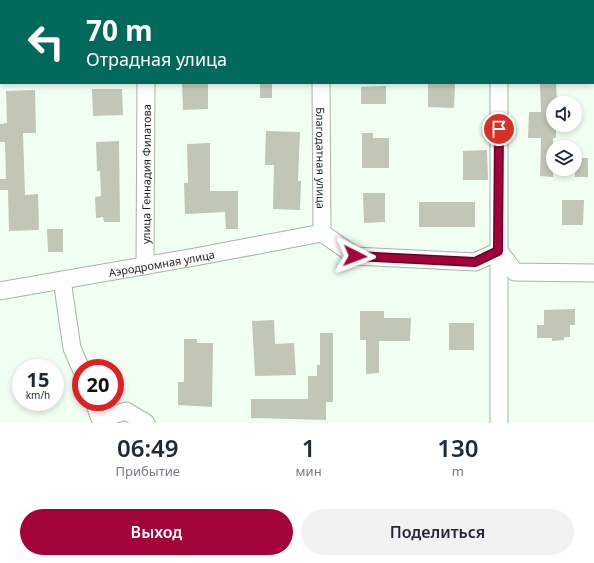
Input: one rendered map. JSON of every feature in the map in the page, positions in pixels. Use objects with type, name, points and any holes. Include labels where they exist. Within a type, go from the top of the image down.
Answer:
[{"type":"street","name":"улица Геннадия Филатова","points":[[145,266],[146,84]]},
{"type":"street","name":"Благодатная улица","points":[[321,84],[322,233]]},
{"type":"street","points":[[499,84],[499,423]]},
{"type":"street","name":"Аэродромная улица","points":[[0,291],[322,233]]},
{"type":"street","points":[[322,233],[355,256],[475,262],[498,251]]},
{"type":"street","points":[[498,251],[515,272],[594,273]]},
{"type":"street","points":[[62,280],[72,348],[77,359]]},
{"type":"street","points":[[97,411],[100,419],[126,411],[146,423]]},
{"type":"building","points":[[182,84],[208,84],[208,109],[183,110]]},
{"type":"building","points":[[260,84],[272,84],[272,98],[260,98]]},
{"type":"building","points":[[428,84],[455,84],[454,108],[428,107]]},
{"type":"building","points":[[540,84],[556,84],[557,96],[546,96],[546,132],[556,132],[556,138],[553,138],[553,140],[546,140],[546,176],[553,177],[540,176],[541,138],[528,138],[529,112],[541,112]]},
{"type":"building","points":[[386,86],[386,104],[361,104],[361,87]]},
{"type":"building","points":[[92,89],[122,89],[123,115],[93,116]]},
{"type":"building","points":[[35,90],[36,133],[23,133],[25,195],[38,194],[39,230],[9,231],[8,190],[0,190],[0,179],[6,179],[5,142],[0,142],[0,124],[7,123],[6,91]]},
{"type":"building","points":[[266,131],[300,132],[298,181],[301,181],[300,210],[273,209],[274,165],[265,165]]},
{"type":"building","points":[[362,133],[373,133],[373,138],[389,138],[389,168],[362,168]]},
{"type":"building","points":[[119,141],[120,222],[104,222],[103,217],[96,218],[95,197],[101,196],[100,171],[97,171],[96,142]]},
{"type":"building","points":[[210,143],[210,191],[238,191],[238,229],[226,229],[225,212],[185,214],[184,183],[188,183],[187,144]]},
{"type":"building","points":[[487,150],[488,180],[463,180],[463,151]]},
{"type":"building","points":[[582,158],[588,158],[588,177],[575,177],[582,176]]},
{"type":"building","points":[[363,193],[385,193],[385,222],[364,223]]},
{"type":"building","points":[[562,200],[584,200],[583,225],[562,225]]},
{"type":"building","points":[[419,202],[475,202],[475,227],[419,227]]},
{"type":"building","points":[[47,229],[63,229],[63,252],[48,252]]},
{"type":"building","points":[[575,309],[575,325],[570,325],[570,337],[564,337],[564,340],[552,341],[552,338],[537,338],[537,325],[544,325],[544,310]]},
{"type":"building","points":[[360,311],[384,311],[384,318],[411,318],[410,341],[379,341],[379,373],[366,374],[366,340],[360,340]]},
{"type":"building","points":[[274,320],[275,344],[294,343],[296,375],[255,376],[252,321]]},
{"type":"building","points":[[449,323],[474,323],[474,350],[449,350]]},
{"type":"building","points":[[320,333],[333,333],[333,402],[326,402],[326,420],[251,418],[251,399],[308,399],[308,376],[317,376],[317,365],[320,365]]},
{"type":"building","points":[[184,339],[197,339],[197,343],[213,343],[212,407],[178,405],[178,382],[184,382]]},
{"type":"route","points":[[355,256],[475,262],[498,251],[499,129]]}]
